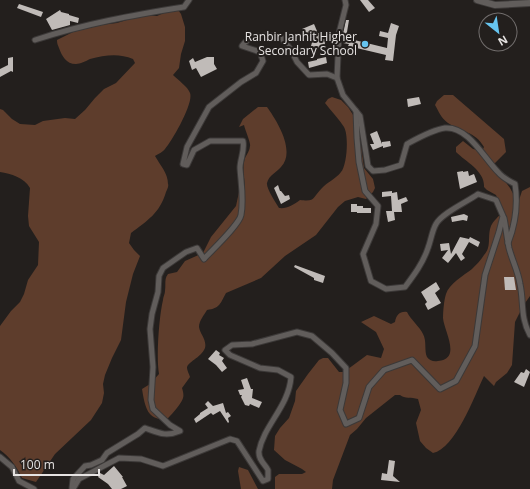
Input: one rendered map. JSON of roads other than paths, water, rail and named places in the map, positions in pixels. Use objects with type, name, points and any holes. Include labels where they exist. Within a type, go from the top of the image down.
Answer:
[{"type":"street","points":[[35,40],[86,26],[184,7],[188,0]]},
{"type":"street","points":[[345,0],[346,5],[339,33],[337,78],[343,95],[360,116],[368,166],[373,171],[385,170],[401,165],[408,144],[427,134],[445,128],[456,130],[474,143],[498,172],[515,184],[517,193],[516,206],[511,235],[508,243]]},
{"type":"street","points":[[476,0],[495,5],[530,3]]},
{"type":"street","points":[[72,489],[73,479],[84,466],[92,465],[102,460],[107,453],[145,428],[158,433],[171,435],[180,431],[170,425],[153,409],[153,367],[150,329],[152,314],[158,292],[159,276],[163,268],[186,252],[198,248],[204,259],[230,231],[241,216],[243,198],[240,164],[244,147],[243,141],[210,141],[194,150],[187,165],[183,164],[187,147],[209,107],[241,82],[256,73],[263,61],[260,52],[242,46],[246,40],[256,36],[271,34],[281,37],[291,50],[297,62],[309,75],[327,74],[337,78]]},
{"type":"street","points":[[356,111],[356,138],[365,191],[378,206],[376,224],[363,254],[371,281],[386,289],[405,287],[418,270],[428,248],[436,224],[453,209],[461,206],[478,194],[496,200],[503,216],[508,243],[521,285],[524,325],[530,335]]},
{"type":"street","points":[[72,489],[79,478],[119,458],[141,459],[163,466],[230,439],[237,441],[263,481],[268,479],[268,470],[262,464],[259,452],[264,436],[279,412],[290,385],[291,377],[278,370],[260,368],[230,356],[225,350],[232,345],[252,344],[297,332],[312,336],[332,353],[346,368],[346,383],[340,410],[346,424],[359,418],[369,387],[384,370],[412,360],[440,389],[456,381],[475,346],[485,275],[500,232],[503,216]]},
{"type":"street","points":[[0,457],[12,467],[19,481],[34,489]]},
{"type":"place","name":"Ranbir Janhit Higher Secondary School","points":[[365,44]]}]
